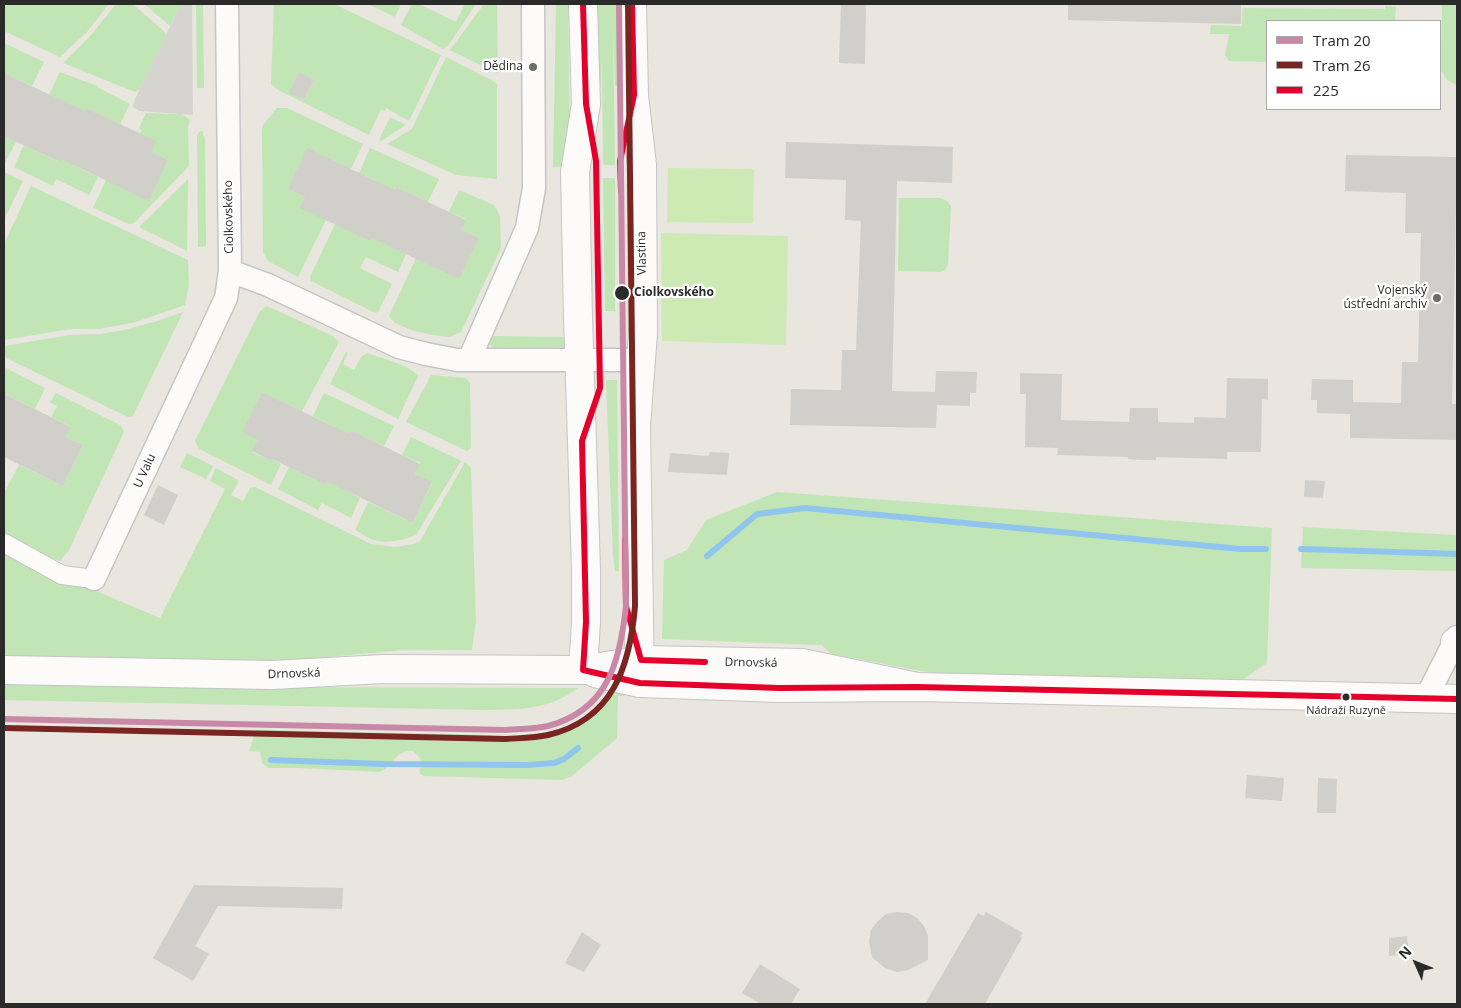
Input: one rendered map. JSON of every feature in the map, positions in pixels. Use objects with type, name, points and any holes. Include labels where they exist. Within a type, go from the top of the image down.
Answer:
[{"type":"main road","points":[[583,4],[586,104],[576,172],[586,611],[584,670]]},
{"type":"main road","name":"Vlastina","points":[[632,4],[634,95],[642,165],[643,333],[636,426],[640,671]]},
{"type":"main road","name":"Drnovská","points":[[4,670],[272,675],[384,669],[640,671],[778,688],[918,687],[1457,699]]},
{"type":"street","name":"Ciolkovského","points":[[227,4],[230,271],[268,285],[399,347],[457,360],[641,360]]},
{"type":"street","points":[[469,360],[527,228],[534,188],[533,4]]},
{"type":"street","name":"U Valu","points":[[4,543],[62,575],[94,579],[226,298],[230,271]]},
{"type":"street","points":[[1426,698],[1456,642]]},
{"type":"green space","points":[[4,4],[109,4],[87,32],[60,57],[4,31]]},
{"type":"green space","points":[[116,4],[133,4],[167,34],[140,89],[135,92],[63,63],[91,35]]},
{"type":"green space","points":[[144,4],[181,4],[170,26]]},
{"type":"green space","points":[[196,4],[203,4],[204,88],[197,88]]},
{"type":"green space","points":[[274,4],[334,4],[441,55],[409,121],[386,108],[385,111],[381,109],[369,135],[278,90],[271,84]],"holes":[[[299,73],[314,80],[304,100],[290,93]]]},
{"type":"green space","points":[[368,4],[401,4],[395,17]]},
{"type":"green space","points":[[412,4],[419,4],[456,22],[465,4],[476,4],[448,46],[443,49],[401,25]]},
{"type":"green space","points":[[484,4],[497,4],[498,74],[450,50]]},
{"type":"green space","points":[[556,4],[568,4],[570,166],[553,167]]},
{"type":"green space","points":[[592,4],[621,4],[622,86],[615,86],[613,31],[615,165],[603,165],[602,60],[601,88],[593,88]]},
{"type":"green space","points":[[1442,4],[1457,4],[1457,85],[1447,80],[1441,71]]},
{"type":"green space","points":[[1385,6],[1396,7],[1395,20],[1266,20],[1266,62],[1229,61],[1225,55],[1229,34],[1210,34],[1211,25],[1242,26],[1243,8],[1385,9]]},
{"type":"green space","points":[[4,43],[44,62],[32,86],[4,73]]},
{"type":"green space","points":[[446,57],[495,82],[497,85],[497,179],[456,175],[387,144],[412,129]]},
{"type":"green space","points":[[60,72],[97,86],[130,104],[120,124],[86,108],[79,122],[49,95]]},
{"type":"green space","points":[[277,108],[287,108],[363,144],[351,169],[288,189],[305,197],[326,220],[298,277],[268,261],[263,252],[262,131],[263,125]]},
{"type":"green space","points":[[146,113],[182,114],[190,120],[188,126],[189,166],[134,223],[129,224],[93,208],[106,180],[149,200],[168,160],[151,152],[140,134],[142,130],[139,128]]},
{"type":"green space","points":[[390,117],[406,125],[381,141],[379,140]]},
{"type":"green space","points":[[203,131],[203,136],[205,137],[206,246],[198,247],[197,135]]},
{"type":"green space","points":[[4,136],[16,142],[5,163],[4,163]]},
{"type":"green space","points":[[24,145],[59,162],[66,149],[79,168],[98,177],[89,195],[56,179],[53,186],[14,167]]},
{"type":"green space","points":[[370,148],[439,179],[428,202],[396,187],[390,200],[377,181],[359,173]]},
{"type":"green space","points":[[668,168],[754,169],[753,223],[667,222]]},
{"type":"green space","points":[[4,172],[23,181],[4,220]]},
{"type":"green space","points":[[603,178],[615,178],[615,311],[605,311]]},
{"type":"green space","points":[[188,179],[187,251],[139,227]]},
{"type":"green space","points":[[31,186],[188,260],[189,285],[185,305],[136,322],[100,329],[70,329],[4,340],[4,244]]},
{"type":"green space","points":[[459,190],[494,205],[500,217],[501,248],[461,332],[450,337],[411,330],[395,323],[389,316],[416,258],[478,238],[461,230],[466,219],[449,212]]},
{"type":"green space","points":[[899,198],[941,198],[951,206],[948,265],[945,270],[941,272],[898,271]]},
{"type":"green space","points":[[335,224],[377,227],[406,254],[398,272],[366,257],[360,268],[392,284],[378,312],[375,313],[311,281],[310,277]]},
{"type":"green space","points":[[661,233],[788,236],[786,345],[662,341]]},
{"type":"green space","points":[[267,306],[333,336],[339,342],[302,411],[262,392],[243,432],[260,440],[252,452],[281,464],[271,485],[199,449],[195,441],[260,311]]},
{"type":"green space","points":[[183,312],[133,416],[128,417],[4,357],[4,346],[69,335],[100,334],[124,330]]},
{"type":"green space","points":[[494,336],[571,337],[566,351],[496,350],[489,342]]},
{"type":"green space","points":[[346,352],[348,353],[343,364],[354,370],[361,357],[367,353],[409,368],[418,376],[398,419],[330,384]]},
{"type":"green space","points":[[4,367],[45,388],[35,409],[4,394]]},
{"type":"green space","points":[[431,375],[466,378],[470,383],[471,448],[467,451],[406,422]]},
{"type":"green space","points":[[617,380],[619,571],[615,571],[613,556],[606,381]]},
{"type":"green space","points":[[56,393],[120,425],[124,432],[69,550],[60,561],[44,556],[4,534],[4,493],[19,465],[63,486],[83,445],[65,437],[70,426],[51,417],[57,406],[50,402]]},
{"type":"green space","points":[[324,393],[394,426],[384,446],[351,430],[344,444],[327,436],[331,425],[313,416]]},
{"type":"green space","points":[[411,437],[461,461],[416,535],[395,541],[373,540],[355,530],[368,502],[413,523],[432,483],[415,474],[420,463],[402,455]]},
{"type":"green space","points":[[187,453],[213,466],[206,479],[180,467]]},
{"type":"green space","points":[[465,462],[471,468],[476,621],[472,650],[403,650],[264,663],[4,656],[4,553],[60,583],[89,588],[160,618],[225,489],[210,481],[216,468],[238,480],[231,495],[243,501],[250,488],[255,487],[371,544],[395,547],[420,541]]},
{"type":"green space","points":[[289,467],[324,484],[331,471],[348,479],[343,489],[360,498],[351,518],[322,503],[318,510],[278,489]]},
{"type":"green space","points":[[777,492],[1272,528],[1267,663],[1242,680],[932,673],[831,654],[822,645],[662,639],[664,560],[687,550],[706,520]]},
{"type":"green space","points":[[1303,527],[1457,535],[1457,571],[1301,568]]},
{"type":"green space","points":[[4,682],[265,687],[578,688],[556,701],[534,707],[486,710],[4,700]]},
{"type":"green space","points":[[614,689],[625,689],[625,696],[618,696],[617,738],[572,776],[562,780],[424,776],[419,771],[423,765],[413,751],[401,753],[388,767],[378,772],[268,768],[262,763],[260,752],[249,751],[256,730],[506,736],[541,734],[573,724],[587,715]]},
{"type":"shaded area","points":[[181,4],[192,4],[193,115],[139,111],[133,107],[135,99]]},
{"type":"building","points":[[841,4],[866,4],[865,64],[839,63]]},
{"type":"building","points":[[1068,4],[1241,4],[1241,24],[1068,20]]},
{"type":"building","points":[[299,72],[314,80],[304,100],[289,93]]},
{"type":"building","points":[[4,73],[84,111],[86,108],[156,141],[151,152],[168,160],[149,201],[61,159],[60,162],[4,136]]},
{"type":"building","points":[[786,142],[953,147],[952,183],[897,181],[892,391],[935,392],[936,371],[977,372],[976,393],[970,393],[970,406],[937,405],[936,428],[790,425],[791,389],[841,390],[842,350],[856,350],[861,221],[845,220],[846,180],[785,178]]},
{"type":"building","points":[[307,148],[395,190],[396,187],[466,220],[461,230],[479,238],[459,279],[372,238],[370,241],[300,208],[305,197],[288,189]]},
{"type":"building","name":"Vojenský ústřední archiv","points":[[1346,155],[1457,157],[1452,404],[1457,404],[1457,440],[1350,438],[1350,414],[1317,413],[1317,400],[1311,400],[1312,379],[1353,380],[1353,402],[1401,403],[1402,362],[1418,362],[1421,233],[1405,233],[1406,193],[1345,191]]},
{"type":"building","points":[[1020,373],[1062,374],[1061,420],[1129,422],[1130,408],[1158,408],[1158,422],[1194,423],[1194,417],[1226,418],[1227,378],[1268,379],[1268,400],[1262,399],[1261,452],[1227,452],[1227,459],[1156,457],[1156,460],[1142,460],[1128,459],[1128,457],[1057,455],[1058,448],[1025,447],[1026,394],[1020,394]]},
{"type":"building","points":[[262,392],[349,434],[351,430],[420,464],[415,474],[432,482],[413,523],[326,481],[324,484],[252,451],[258,440],[242,432]]},
{"type":"building","points":[[4,394],[71,427],[65,437],[83,445],[63,486],[4,457]]},
{"type":"building","points":[[710,452],[729,453],[727,475],[668,472],[670,453],[709,456]]},
{"type":"building","points":[[1305,480],[1325,481],[1323,498],[1304,497]]},
{"type":"building","points":[[158,485],[178,495],[164,525],[144,515]]},
{"type":"building","points":[[1247,775],[1284,778],[1282,801],[1245,798]]},
{"type":"building","points":[[1318,778],[1337,779],[1336,813],[1317,813]]},
{"type":"building","points":[[194,885],[343,888],[342,909],[218,906],[195,946],[209,954],[193,981],[153,958]]},
{"type":"building","points":[[986,912],[1023,933],[985,1004],[925,1004],[978,913],[984,916]]},
{"type":"building","points":[[908,913],[917,918],[924,926],[928,936],[928,960],[908,970],[897,972],[885,968],[872,957],[869,941],[871,930],[878,921],[886,914]]},
{"type":"building","points":[[582,932],[601,945],[584,972],[565,963]]},
{"type":"building","points":[[1407,936],[1409,954],[1389,956],[1389,938]]},
{"type":"building","points":[[760,964],[800,989],[791,1004],[761,1004],[742,993]]},
{"type":"waterway","points":[[707,556],[757,514],[805,508],[1241,549],[1266,549]]},
{"type":"waterway","points":[[1301,549],[1457,554]]},
{"type":"waterway","points":[[271,760],[384,764],[526,765],[554,763],[564,759],[578,748]]},
{"type":"tram line","name":"20","points":[[4,719],[505,730],[543,727],[568,719],[585,708],[597,696],[615,664],[620,646],[626,606],[619,4]]},
{"type":"tram line","name":"26","points":[[4,728],[506,739],[543,736],[570,728],[588,717],[603,703],[614,687],[622,669],[628,649],[635,606],[628,4]]},
{"type":"transit line","name":"225","points":[[583,4],[586,104],[596,161],[600,388],[582,441],[586,622],[583,670],[640,683],[779,688],[917,687],[1457,699]]},
{"type":"transit line","name":"225","points":[[621,191],[620,161],[634,95],[632,4]]},
{"type":"transit line","name":"225","points":[[625,539],[626,606],[641,660],[705,662]]},
{"type":"place","name":"Dědina","points":[[533,67]]},
{"type":"place","name":"Ciolkovského","points":[[622,293]]},
{"type":"place","name":"Vojenský ústřední archiv","points":[[1437,298]]},
{"type":"place","name":"Nádraží Ruzyně","points":[[1346,697]]}]
